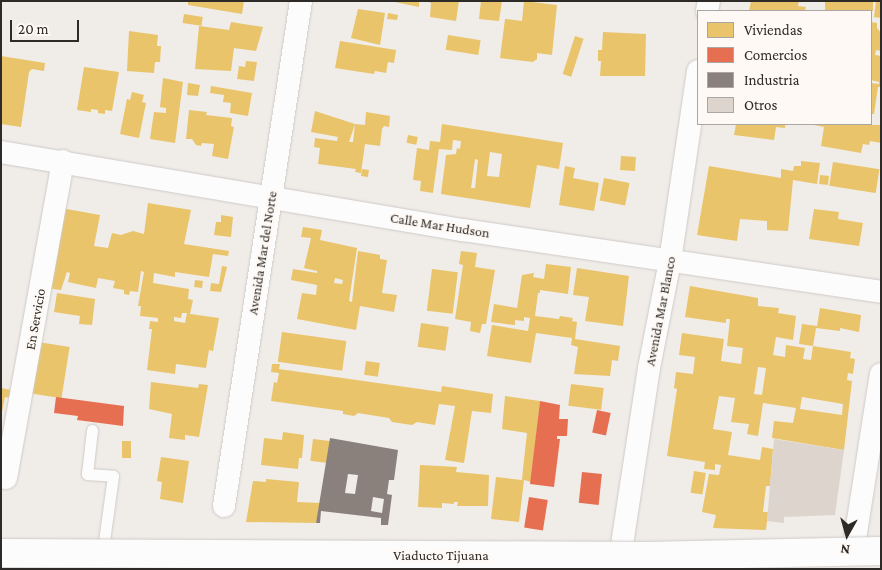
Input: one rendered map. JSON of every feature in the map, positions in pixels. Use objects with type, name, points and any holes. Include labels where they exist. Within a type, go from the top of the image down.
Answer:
[{"type":"highway","name":"Viaducto Tijuana","points":[[1,553],[647,556],[881,551]]},
{"type":"highway","points":[[1,566],[78,569]]},
{"type":"street","name":"Avenida Mar del Norte","points":[[224,506],[301,1]]},
{"type":"street","name":"Avenida Mar Blanco","points":[[620,551],[649,368],[670,261],[697,78]]},
{"type":"street","name":"Calle Mar Hudson","points":[[1,152],[271,196],[463,230],[881,292]]},
{"type":"street","name":"En Servicio","points":[[6,478],[63,161]]},
{"type":"street","points":[[853,552],[873,468],[881,374]]},
{"type":"lane","points":[[92,430],[87,474],[112,476],[104,541]]},
{"type":"building: Viviendas","points":[[188,1],[244,1],[242,14],[188,5]]},
{"type":"building: Viviendas","points":[[390,1],[419,1],[419,7]]},
{"type":"building: Viviendas","points":[[426,1],[459,1],[456,21],[430,17],[431,3]]},
{"type":"building: Viviendas","points":[[481,1],[502,1],[499,21],[479,19]]},
{"type":"building: Viviendas","points":[[524,1],[557,5],[552,55],[537,53],[537,59],[533,62],[500,58],[505,19],[522,21]]},
{"type":"building: Viviendas","points":[[751,1],[799,1],[798,6],[806,7],[805,10],[749,10]]},
{"type":"building: Viviendas","points":[[825,1],[873,1],[873,11],[825,10]]},
{"type":"building: Viviendas","points":[[876,1],[881,1],[881,18],[874,17]]},
{"type":"building: Viviendas","points":[[358,9],[385,13],[380,45],[351,38]]},
{"type":"building: Viviendas","points":[[388,13],[398,15],[397,20],[387,19]]},
{"type":"building: Viviendas","points":[[184,14],[203,17],[201,26],[183,23]]},
{"type":"building: Viviendas","points":[[231,22],[263,27],[256,51],[234,48],[231,71],[195,69],[199,26],[229,30]]},
{"type":"building: Viviendas","points":[[872,22],[877,23],[877,28],[881,33],[881,51],[876,50],[875,55],[881,56],[881,87],[878,87],[874,114],[872,114],[872,83],[879,84],[879,82],[872,80]]},
{"type":"building: Viviendas","points":[[129,31],[158,35],[157,46],[161,46],[160,62],[155,62],[154,73],[127,71]]},
{"type":"building: Viviendas","points":[[603,32],[646,34],[645,76],[600,76],[601,61],[598,61],[598,50],[602,50]]},
{"type":"building: Viviendas","points":[[448,35],[481,40],[478,55],[446,50]]},
{"type":"building: Viviendas","points":[[575,36],[584,39],[571,77],[563,74]]},
{"type":"building: Viviendas","points":[[340,41],[396,50],[394,63],[388,62],[386,73],[375,71],[374,74],[335,68]]},
{"type":"building: Viviendas","points":[[1,56],[45,63],[44,71],[32,69],[29,72],[21,127],[1,124]]},
{"type":"building: Viviendas","points":[[246,61],[257,62],[254,81],[237,79],[239,66],[245,67]]},
{"type":"building: Viviendas","points":[[84,67],[119,72],[112,111],[105,110],[105,114],[91,109],[91,112],[77,110]]},
{"type":"building: Viviendas","points":[[163,78],[183,82],[175,143],[150,139],[154,112],[166,113],[166,108],[160,107]]},
{"type":"building: Viviendas","points":[[188,83],[200,85],[198,96],[187,95]]},
{"type":"building: Viviendas","points":[[211,86],[252,93],[248,116],[230,113],[231,103],[223,102],[224,95],[210,93]]},
{"type":"building: Viviendas","points":[[132,92],[144,95],[142,102],[146,103],[139,138],[120,134],[127,99],[130,100]]},
{"type":"building: Viviendas","points":[[189,110],[207,112],[206,115],[232,118],[231,126],[234,127],[228,159],[212,156],[214,144],[202,143],[201,146],[196,145],[192,139],[186,139]]},
{"type":"building: Viviendas","points":[[315,111],[355,124],[365,125],[366,112],[390,116],[389,127],[384,126],[382,129],[380,146],[365,144],[361,173],[355,172],[356,169],[318,164],[320,148],[314,147],[315,138],[337,141],[338,137],[311,132]],"holes":[[[355,124],[353,142],[349,142]]]},
{"type":"building: Viviendas","points":[[442,124],[563,143],[559,169],[537,165],[530,208],[441,194],[446,155],[456,154],[457,148],[460,149],[461,141],[453,140],[452,150],[439,149],[433,193],[420,191],[421,181],[413,180],[417,148],[429,150],[430,141],[440,142]],"holes":[[[490,152],[502,154],[499,177],[487,176]],[[475,159],[478,160],[475,188],[471,188]]]},
{"type":"building: Viviendas","points":[[736,125],[785,125],[785,128],[776,127],[774,140],[734,135]]},
{"type":"building: Viviendas","points":[[814,125],[881,125],[881,143],[870,141],[869,145],[863,144],[861,153],[821,146],[824,127]]},
{"type":"building: Viviendas","points":[[408,135],[418,137],[416,145],[406,143]]},
{"type":"building: Viviendas","points":[[621,156],[636,157],[635,171],[620,170]]},
{"type":"building: Viviendas","points":[[801,161],[820,163],[817,184],[793,180],[788,231],[767,230],[767,221],[740,219],[737,241],[697,235],[709,166],[781,178],[781,169],[793,171],[794,166],[801,166]]},
{"type":"building: Viviendas","points":[[833,162],[879,169],[876,193],[829,186]]},
{"type":"building: Viviendas","points":[[565,166],[575,168],[573,178],[599,183],[594,211],[559,205]]},
{"type":"building: Viviendas","points":[[362,169],[369,170],[368,177],[361,176]]},
{"type":"building: Viviendas","points":[[820,175],[829,176],[828,185],[819,184]]},
{"type":"building: Viviendas","points":[[604,178],[630,183],[625,206],[600,201]]},
{"type":"building: Viviendas","points":[[148,203],[191,210],[184,244],[229,251],[228,256],[213,254],[209,277],[175,272],[175,277],[154,273],[153,283],[189,289],[188,299],[193,300],[190,314],[219,318],[213,351],[209,350],[206,368],[176,364],[175,374],[147,370],[152,329],[149,329],[150,321],[158,322],[158,318],[140,316],[141,306],[138,306],[144,272],[141,271],[138,292],[130,291],[129,295],[124,294],[124,290],[113,288],[115,281],[98,278],[96,288],[68,282],[70,273],[67,272],[61,290],[46,288],[61,208],[100,215],[94,246],[108,248],[112,233],[121,235],[133,231],[144,234]],"holes":[[[182,313],[187,313],[185,323],[174,321],[174,317],[181,318]]]},
{"type":"building: Viviendas","points":[[814,209],[839,212],[838,219],[863,223],[859,246],[809,239]]},
{"type":"building: Viviendas","points":[[221,215],[233,217],[231,237],[214,235],[216,222],[221,222]]},
{"type":"building: Viviendas","points":[[303,227],[322,230],[320,240],[357,248],[349,301],[352,302],[358,251],[380,255],[380,259],[387,260],[382,293],[397,295],[394,312],[360,306],[356,330],[297,319],[302,293],[316,295],[317,285],[291,280],[293,269],[317,273],[317,271],[304,268],[311,238],[301,237]],"holes":[[[335,278],[343,280],[342,284],[334,283]]]},
{"type":"building: Viviendas","points":[[461,251],[477,253],[475,267],[495,270],[486,324],[482,324],[480,333],[470,331],[471,322],[455,319],[463,265],[459,264]]},
{"type":"building: Viviendas","points":[[546,264],[571,267],[568,294],[540,290],[535,316],[559,319],[560,316],[573,318],[572,321],[577,322],[575,339],[620,346],[618,361],[612,360],[610,376],[574,374],[578,347],[571,345],[572,338],[536,333],[531,363],[487,356],[492,325],[528,331],[530,318],[524,317],[524,321],[515,320],[515,325],[491,322],[494,304],[517,308],[522,275],[534,273],[533,277],[544,279]]},
{"type":"building: Viviendas","points":[[222,266],[227,267],[221,292],[210,291],[211,283],[219,284]]},
{"type":"building: Viviendas","points":[[577,268],[629,276],[623,326],[585,321],[589,297],[573,295]]},
{"type":"building: Viviendas","points":[[432,269],[458,272],[453,314],[427,311]]},
{"type":"building: Viviendas","points":[[195,280],[203,281],[202,288],[194,287]]},
{"type":"building: Viviendas","points":[[690,286],[758,298],[758,306],[779,308],[778,313],[796,316],[793,340],[776,337],[773,355],[785,357],[786,345],[805,348],[803,359],[811,360],[813,346],[851,352],[850,358],[855,359],[853,374],[848,373],[847,380],[852,381],[844,450],[772,438],[774,421],[793,423],[796,408],[763,403],[758,436],[747,434],[749,424],[731,422],[735,398],[719,396],[713,429],[732,432],[728,455],[760,460],[762,447],[773,449],[770,486],[766,486],[763,512],[768,512],[766,530],[713,528],[716,515],[702,512],[709,474],[719,475],[721,465],[715,464],[715,470],[704,469],[705,462],[667,456],[677,389],[674,388],[676,372],[693,374],[695,357],[679,355],[682,333],[724,339],[721,361],[741,364],[743,348],[727,346],[730,319],[726,319],[726,323],[685,317]],"holes":[[[758,367],[766,368],[762,395],[754,394]],[[802,397],[843,404],[842,415],[800,409]]]},
{"type":"building: Viviendas","points":[[57,293],[95,299],[92,325],[79,324],[80,316],[54,312]]},
{"type":"building: Viviendas","points":[[820,308],[861,315],[859,332],[840,328],[840,331],[816,328],[813,346],[799,344],[802,324],[817,326]]},
{"type":"building: Viviendas","points":[[421,323],[449,327],[445,351],[418,347]]},
{"type":"building: Viviendas","points":[[282,332],[346,341],[342,371],[278,362]]},
{"type":"building: Viviendas","points":[[38,342],[70,347],[61,398],[30,393]]},
{"type":"building: Viviendas","points":[[366,361],[380,363],[378,377],[364,375]]},
{"type":"building: Viviendas","points":[[272,364],[280,364],[279,369],[441,392],[442,386],[493,394],[491,413],[472,411],[464,463],[445,460],[455,406],[439,404],[435,425],[417,422],[412,425],[392,422],[389,418],[358,413],[354,416],[343,414],[343,411],[271,401],[274,382],[277,383],[279,373],[271,372]]},
{"type":"building: Viviendas","points":[[151,382],[198,388],[199,384],[208,385],[199,437],[185,435],[185,440],[169,438],[172,414],[149,409]]},
{"type":"building: Viviendas","points":[[571,384],[604,388],[601,410],[568,406]]},
{"type":"building: Viviendas","points":[[1,388],[11,390],[10,398],[5,397],[2,412]]},
{"type":"building: Viviendas","points":[[505,396],[540,401],[531,482],[524,480],[519,522],[491,519],[496,477],[522,480],[527,433],[502,429]]},
{"type":"building: Viviendas","points":[[283,432],[304,435],[302,458],[299,458],[298,469],[261,465],[264,438],[282,440]]},
{"type":"building: Viviendas","points":[[313,439],[330,441],[327,463],[310,461]]},
{"type":"building: Viviendas","points":[[122,441],[131,441],[131,458],[122,458]]},
{"type":"building: Viviendas","points":[[161,457],[189,461],[183,503],[160,499],[162,482],[157,481]]},
{"type":"building: Viviendas","points":[[420,465],[457,467],[456,472],[489,475],[488,506],[457,506],[458,502],[454,502],[454,504],[442,503],[442,508],[418,507]]},
{"type":"building: Viviendas","points":[[694,471],[706,473],[702,495],[691,493]]},
{"type":"building: Viviendas","points":[[266,479],[299,482],[297,502],[320,503],[316,523],[246,522],[253,481],[266,482]]},
{"type":"building: Comercios","points":[[56,397],[124,406],[123,426],[77,420],[78,416],[54,413]]},
{"type":"building: Comercios","points":[[540,401],[560,405],[559,419],[568,419],[567,436],[557,436],[557,439],[560,439],[554,487],[530,484]]},
{"type":"building: Comercios","points":[[597,410],[611,413],[606,435],[592,432]]},
{"type":"building: Comercios","points":[[582,472],[602,474],[599,505],[579,503]]},
{"type":"building: Comercios","points":[[529,497],[548,500],[543,531],[524,528]]},
{"type":"building: Industria","points":[[330,438],[398,450],[394,480],[389,480],[387,494],[392,495],[388,525],[381,525],[381,518],[321,511],[320,523],[316,523]],"holes":[[[348,474],[358,475],[355,494],[345,493]],[[373,497],[384,499],[382,513],[371,511]]]},
{"type":"building: Otros","points":[[774,439],[844,450],[835,515],[784,517],[784,523],[767,521]]}]
